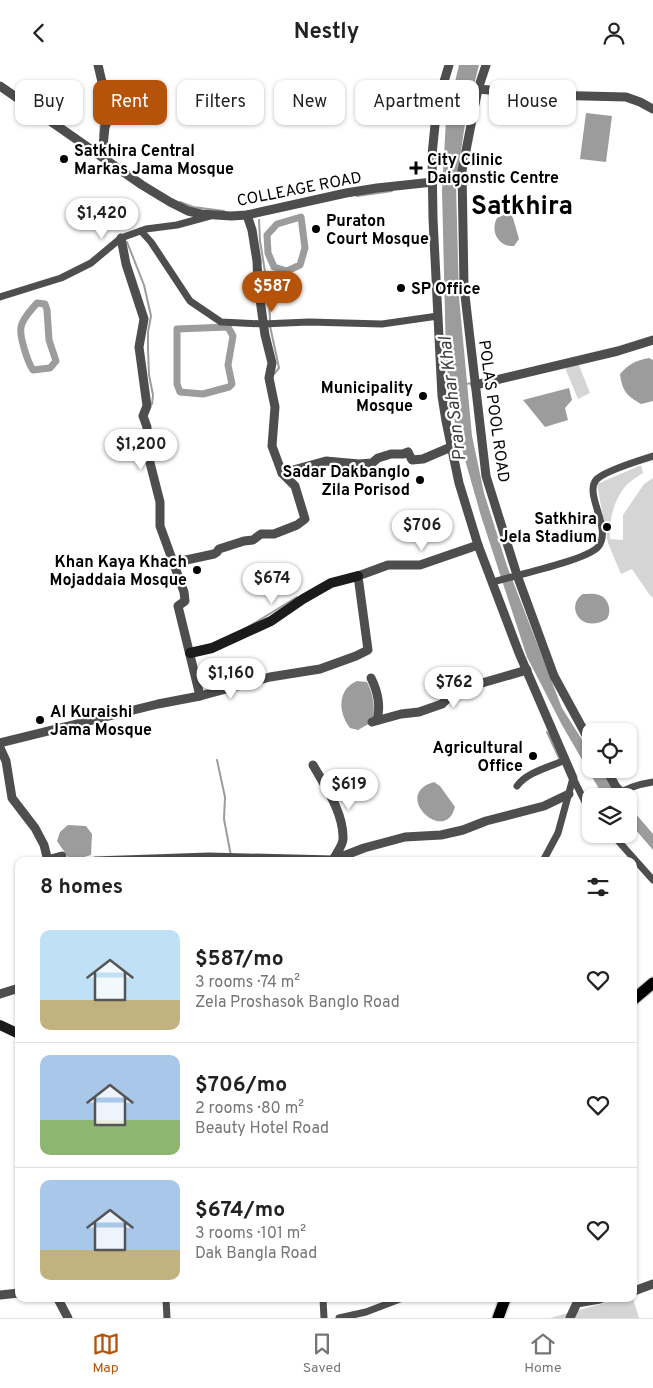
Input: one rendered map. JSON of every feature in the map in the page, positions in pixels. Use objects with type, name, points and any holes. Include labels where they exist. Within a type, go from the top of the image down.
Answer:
[{"type":"highway","points":[[637,996],[653,983]]},
{"type":"highway","points":[[502,1317],[504,1302]]},
{"type":"main road","points":[[190,653],[212,649],[271,621],[331,583],[358,576]]},
{"type":"main road","points":[[0,1025],[15,1032]]},
{"type":"street","points":[[98,65],[110,116],[105,127],[102,156]]},
{"type":"street","points":[[449,65],[438,105],[434,131],[433,219],[442,396],[451,447],[459,483],[478,545],[527,670],[582,797]]},
{"type":"street","name":"POLAS POOL ROAD","points":[[479,86],[486,65]]},
{"type":"street","name":"COLLEAGE ROAD","points":[[0,86],[142,185],[188,211],[213,215],[247,215],[346,193],[433,182]]},
{"type":"street","points":[[479,89],[545,95],[626,97],[653,109]]},
{"type":"street","name":"POLAS POOL ROAD","points":[[471,125],[462,171],[464,287],[486,476],[518,575],[554,676],[582,727]]},
{"type":"street","points":[[0,297],[61,278],[91,263],[121,238],[141,231],[213,215]]},
{"type":"street","points":[[172,563],[218,552],[219,549],[253,540],[261,534],[274,535],[305,519],[295,486],[282,473],[272,446],[275,407],[269,378],[272,363],[263,324],[262,304],[258,285],[258,261],[247,215]]},
{"type":"street","points":[[141,231],[151,242],[190,301],[221,323],[310,322],[382,324],[438,316]]},
{"type":"street","points":[[121,238],[126,264],[144,319],[139,347],[147,406],[143,416],[147,427],[147,451],[160,502],[160,526],[184,592],[184,601],[178,606],[200,697]]},
{"type":"street","points":[[475,385],[618,351],[653,340]]},
{"type":"street","points":[[282,473],[326,461],[359,464],[372,463],[378,458],[408,452],[412,460],[451,447]]},
{"type":"street","points":[[493,582],[575,560],[598,547],[602,537],[602,527],[594,494],[596,480],[604,474],[653,456]]},
{"type":"street","points":[[0,743],[158,704],[200,697],[270,677],[320,669],[356,656],[368,650],[358,576],[388,565],[420,565],[478,545]]},
{"type":"street","points":[[371,678],[379,700],[379,712],[375,721],[401,714],[419,712],[442,704],[475,685],[527,670]]},
{"type":"street","points":[[0,748],[6,761],[12,798],[35,828],[44,845],[46,857]]},
{"type":"street","points":[[517,786],[528,777],[565,761]]},
{"type":"street","points":[[313,765],[335,803],[341,826],[343,840],[334,857]]},
{"type":"street","points":[[545,857],[558,833],[573,778]]},
{"type":"street","points":[[636,788],[653,782]]},
{"type":"street","points":[[341,857],[364,848],[405,837],[441,835],[464,830],[486,821],[544,806],[569,795]]},
{"type":"street","points":[[620,843],[632,857]]},
{"type":"street","points":[[637,862],[653,880]]},
{"type":"street","points":[[0,994],[15,989]]},
{"type":"street","points":[[637,1290],[653,1284]]},
{"type":"street","points":[[0,1295],[15,1293]]},
{"type":"street","points":[[60,1302],[68,1318]]},
{"type":"street","points":[[166,1302],[167,1318]]},
{"type":"street","points":[[323,1302],[324,1318]]},
{"type":"street","points":[[339,1318],[366,1312],[392,1302]]},
{"type":"street","points":[[570,1318],[577,1303],[583,1302]]},
{"type":"shaded area","points":[[578,363],[590,393],[578,399],[565,368]]},
{"type":"shaded area","points":[[641,465],[643,473],[626,486],[614,506],[610,526],[610,539],[623,540],[623,515],[644,484],[653,478],[653,598],[632,569],[621,574],[608,543],[597,484]]},
{"type":"shaded area","points":[[608,1302],[634,1302],[639,1318],[550,1318]]},
{"type":"water","points":[[459,65],[479,65],[475,80],[455,80]]},
{"type":"water","points":[[586,113],[612,116],[606,162],[580,159]]},
{"type":"water","name":"Pran Sahar Khal","points":[[446,125],[465,125],[456,185],[459,297],[472,436],[484,493],[507,566],[562,708],[582,740],[582,760],[527,657],[481,516],[456,428],[450,397],[446,357],[442,190]]},
{"type":"water","points":[[506,214],[511,215],[513,218],[519,239],[514,246],[504,244],[495,233],[494,228],[497,218]]},
{"type":"water","points":[[649,358],[653,360],[653,401],[641,404],[626,392],[622,385],[620,374],[633,363]]},
{"type":"water","points":[[569,388],[572,400],[565,408],[568,420],[545,427],[523,400]]},
{"type":"water","points":[[583,594],[597,594],[605,599],[609,609],[607,619],[597,623],[589,623],[578,617],[575,605]]},
{"type":"water","points":[[357,681],[367,682],[374,707],[372,722],[358,730],[350,728],[342,709],[343,695],[350,685]]},
{"type":"water","points":[[593,778],[608,778],[615,788],[599,788]]},
{"type":"water","points":[[434,782],[440,786],[455,807],[450,817],[442,821],[427,816],[421,810],[418,802],[418,794],[423,787]]},
{"type":"water","points":[[637,815],[653,834],[653,850],[637,831]]},
{"type":"water","points":[[68,825],[86,826],[92,834],[91,855],[68,857],[57,841],[60,832]]},
{"type":"waterway","points":[[100,136],[101,125]]},
{"type":"waterway","points":[[357,196],[392,191]]},
{"type":"waterway","points":[[180,202],[193,207],[224,211]]},
{"type":"waterway","points":[[301,217],[305,248],[300,265],[287,271],[274,267],[268,253],[267,235],[277,224],[301,217]]},
{"type":"waterway","points":[[259,220],[260,241],[269,296],[270,321]]},
{"type":"waterway","points":[[127,242],[144,285],[151,316],[148,348],[149,375],[153,395],[152,404]]},
{"type":"waterway","points":[[37,303],[45,304],[47,310],[49,340],[56,361],[50,368],[33,370],[24,349],[21,327],[23,321],[37,303]]},
{"type":"waterway","points":[[270,326],[279,368],[274,374]]},
{"type":"waterway","points":[[228,327],[233,336],[228,365],[232,384],[229,387],[203,394],[180,392],[177,384],[177,329],[228,327]]},
{"type":"waterway","name":"Pran Sahar Khal","points":[[466,384],[472,383]]},
{"type":"waterway","points":[[248,627],[297,597]]},
{"type":"waterway","points":[[547,732],[559,758],[549,735]]},
{"type":"waterway","points":[[217,760],[225,797],[224,819],[231,856]]},
{"type":"place","name":"Satkhira Central Markas Jama Mosque","points":[[64,159]]},
{"type":"place","name":"City Clinic Daigonstic Centre","points":[[416,168]]},
{"type":"place","name":"Puraton Court Mosque","points":[[316,229]]},
{"type":"place","name":"SP Office","points":[[401,288]]},
{"type":"place","name":"Municipality Mosque","points":[[423,396]]},
{"type":"place","name":"Sadar Dakbanglo Zila Porisod","points":[[420,480]]},
{"type":"place","name":"Satkhira Jela Stadium","points":[[607,527]]},
{"type":"place","name":"Khan Kaya Khach Mojaddaia Mosque","points":[[197,570]]},
{"type":"place","name":"Al Kuraishi Jama Mosque","points":[[40,720]]},
{"type":"place","name":"Agricultural Office","points":[[533,756]]},
{"type":"district","name":"Satkhira","points":[[522,205]]}]
